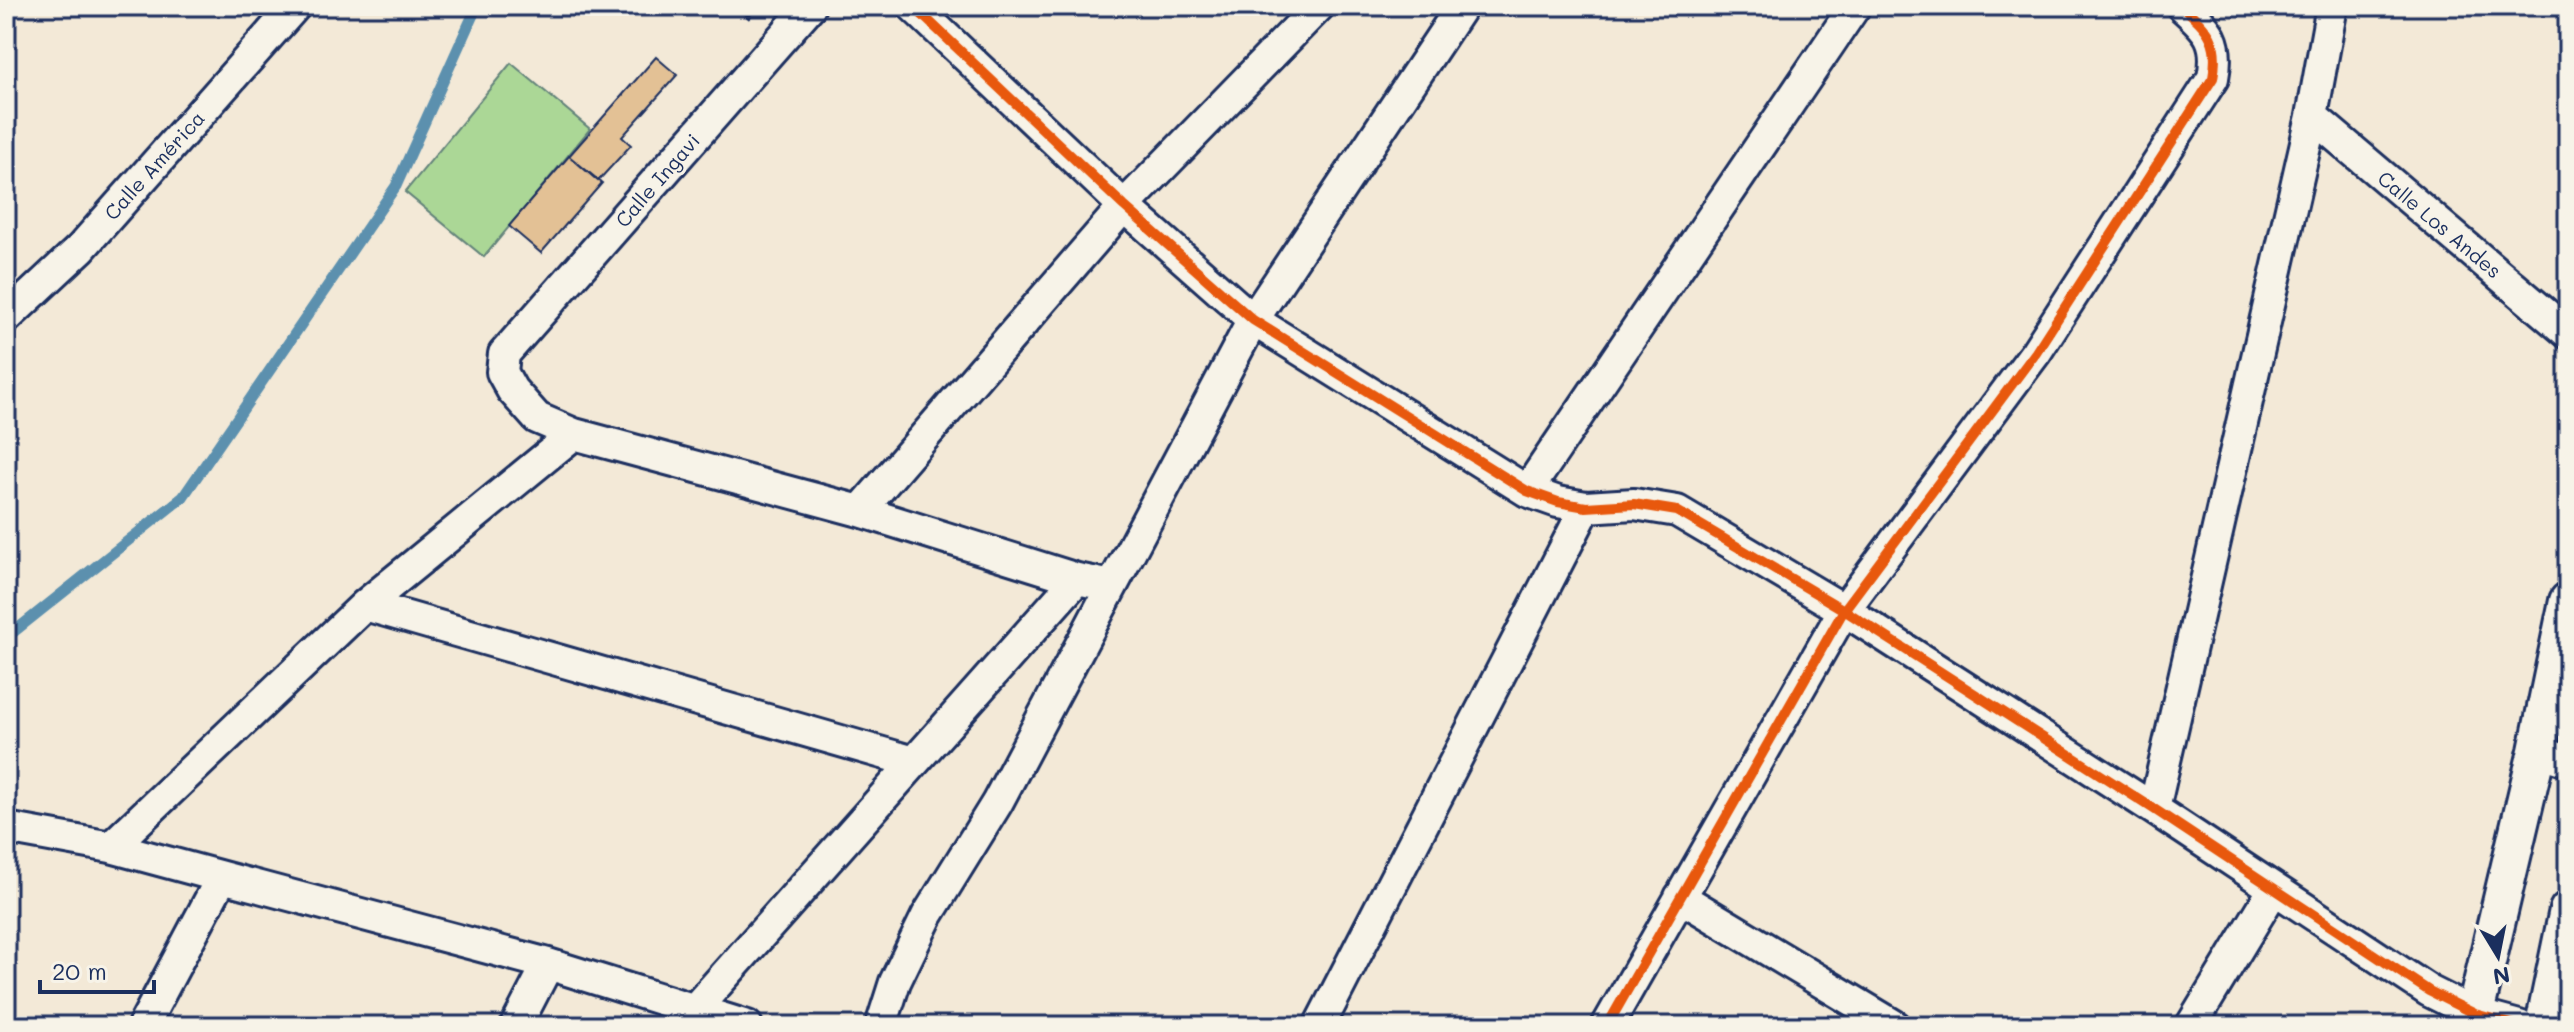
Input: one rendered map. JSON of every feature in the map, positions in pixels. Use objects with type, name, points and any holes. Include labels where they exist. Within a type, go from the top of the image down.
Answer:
[{"type":"street","name":"Calle América","points":[[6,318],[81,248],[295,6]]},
{"type":"street","name":"Calle Ingavi","points":[[574,434],[537,418],[512,390],[502,372],[504,354],[810,6]]},
{"type":"street","points":[[913,6],[1124,206],[1253,320],[1527,491],[1558,502],[1586,507],[1634,504],[1677,511],[1844,610],[2474,1020],[2519,1026]]},
{"type":"street","points":[[860,511],[1124,206],[1319,6]]},
{"type":"street","points":[[881,1026],[895,982],[927,916],[997,803],[1253,320],[1462,6]]},
{"type":"street","points":[[1527,491],[1855,6]]},
{"type":"street","points":[[1607,1026],[1844,610],[2044,339],[2213,78],[2216,48],[2207,32],[2182,6]]},
{"type":"street","points":[[2154,809],[2312,116],[2332,6]]},
{"type":"street","name":"Calle Los Andes","points":[[2312,116],[2568,333]]},
{"type":"street","points":[[111,847],[365,605],[574,434],[860,511],[1077,579],[1112,586]]},
{"type":"street","points":[[1319,1026],[1586,507]]},
{"type":"street","points":[[694,1010],[1077,579]]},
{"type":"street","points":[[2474,1020],[2553,756],[2568,601]]},
{"type":"street","points":[[365,605],[914,762]]},
{"type":"street","points":[[6,828],[111,847],[548,964],[747,1026]]},
{"type":"street","points":[[143,1026],[222,877]]},
{"type":"street","points":[[2191,1026],[2274,889]]},
{"type":"street","points":[[1680,897],[1895,1026]]},
{"type":"street","points":[[2544,1026],[2568,910]]},
{"type":"street","points":[[516,1026],[548,964]]},
{"type":"green space","points":[[511,63],[590,129],[484,257],[405,192]]},
{"type":"building","points":[[656,57],[677,75],[622,137],[631,145],[598,181],[569,156]]},
{"type":"building","points":[[569,156],[602,183],[541,253],[509,226]]},
{"type":"waterway","points":[[6,638],[183,497],[396,186],[477,6]]},
{"type":"cycle path","points":[[913,6],[1124,206],[1253,320],[1527,491],[1558,502],[1586,507],[1634,504],[1677,511],[1844,610],[2154,809],[2429,991],[2475,1014],[2519,1026]]},
{"type":"cycle path","points":[[1607,1026],[1844,610],[2036,352],[2213,78],[2215,55],[2210,37],[2182,6]]}]
